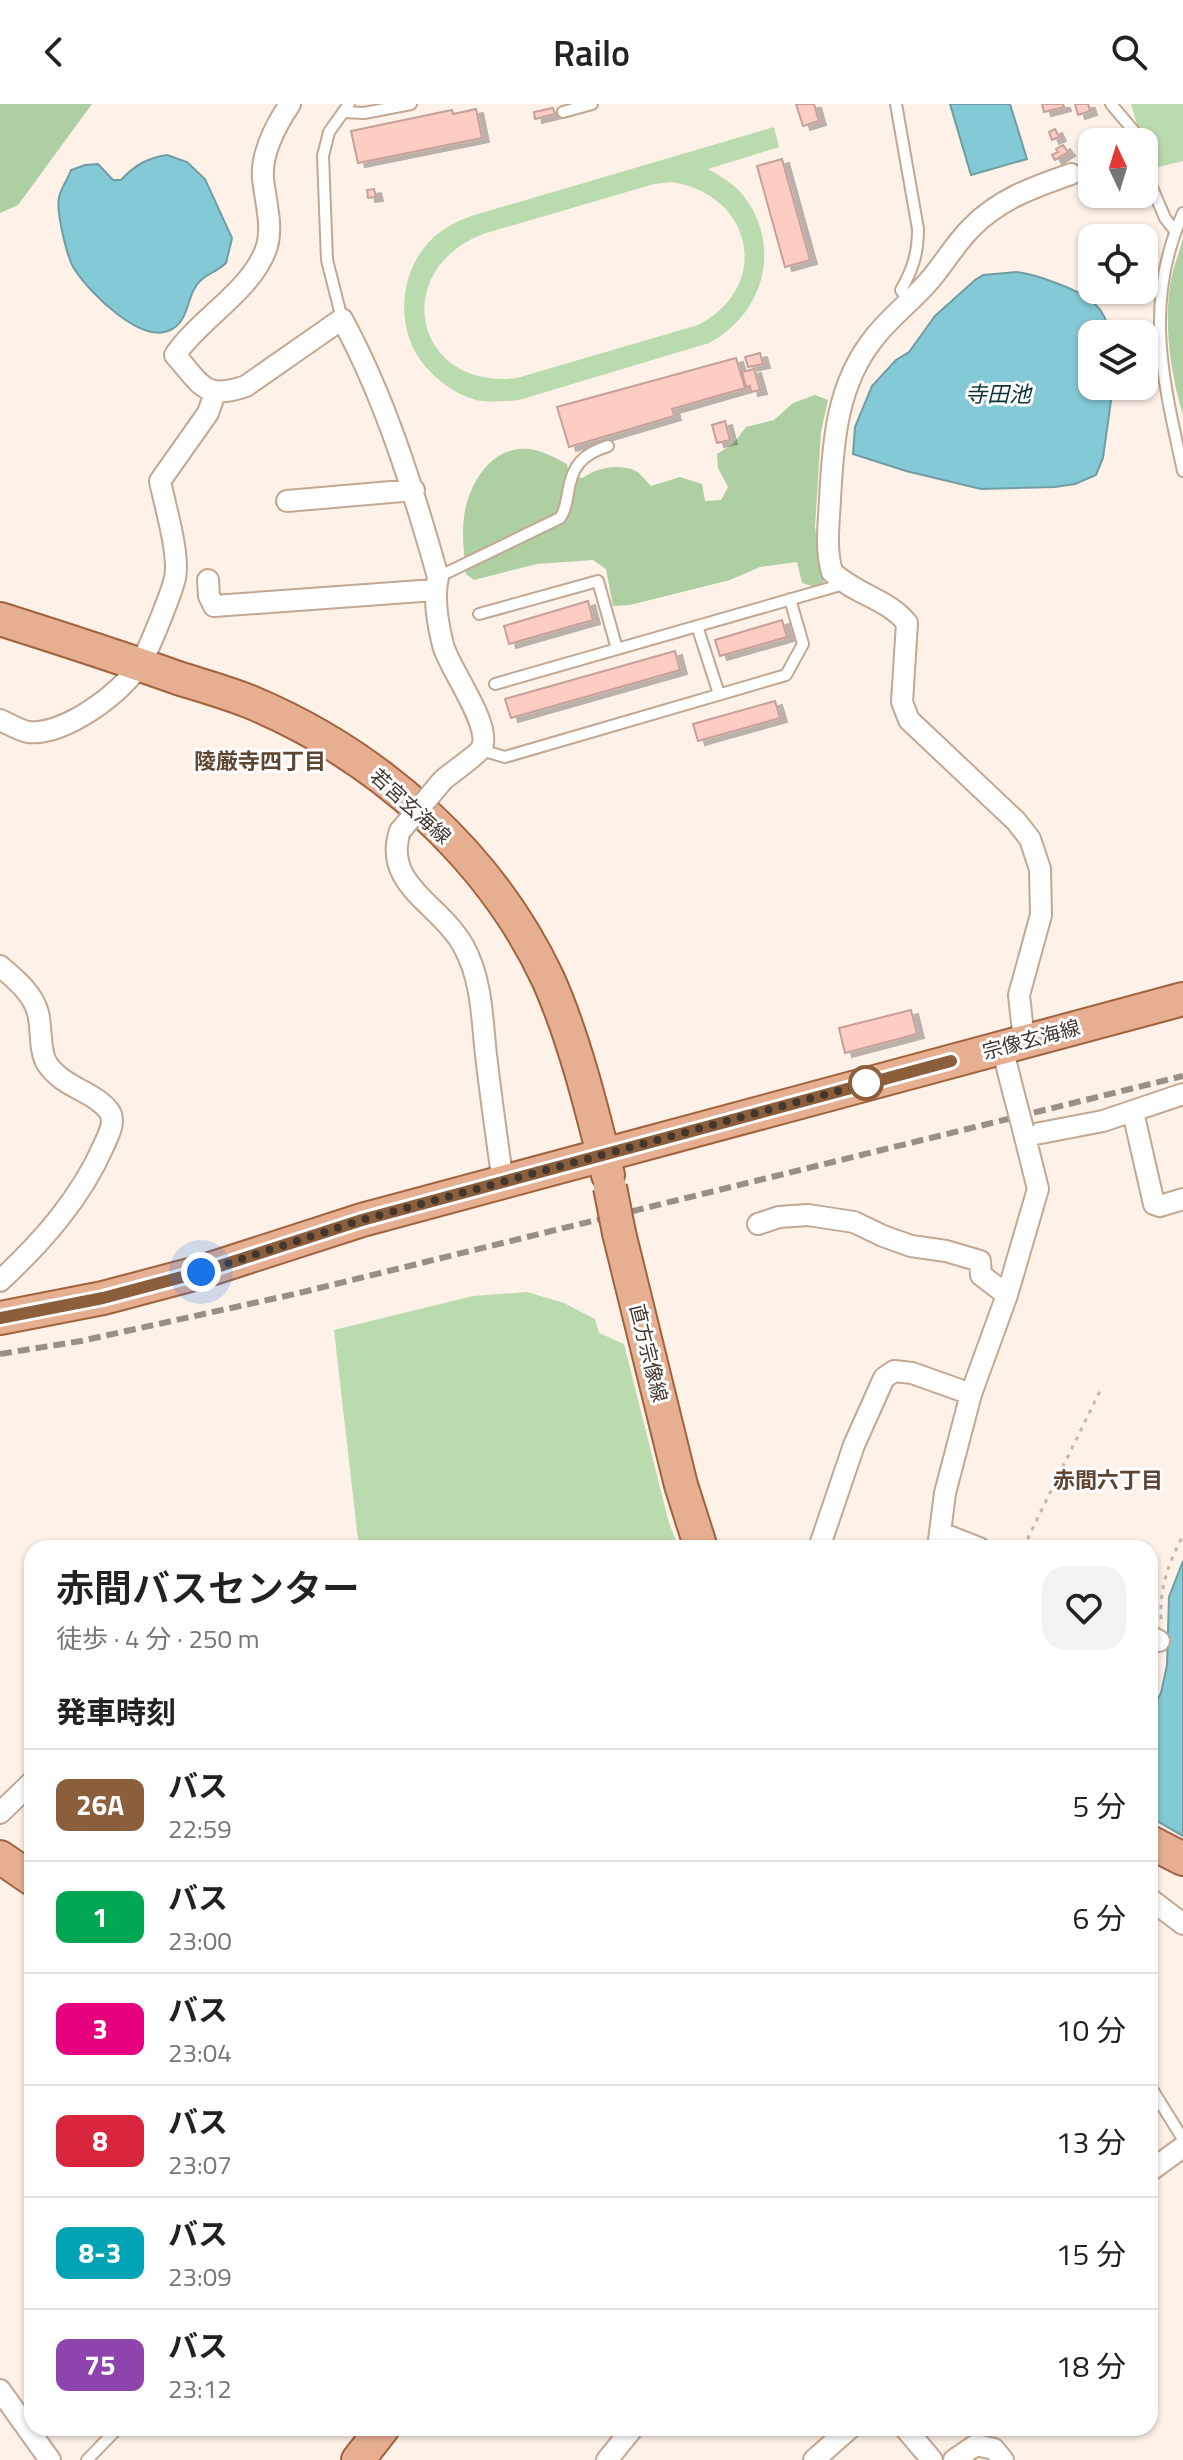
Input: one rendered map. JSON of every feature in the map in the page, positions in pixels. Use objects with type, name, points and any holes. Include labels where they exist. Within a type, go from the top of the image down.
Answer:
[{"type":"main road","name":"若宮玄海線","points":[[0,619],[252,703],[309,730],[357,759],[402,792],[445,833],[519,924],[548,979],[569,1037],[607,1172]]},
{"type":"main road","name":"宗像玄海線","points":[[0,1318],[103,1298],[201,1272],[362,1220],[503,1183],[607,1172],[1013,1044],[1183,999]]},
{"type":"main road","name":"直方宗像線","points":[[607,1172],[681,1485],[698,1540]]},
{"type":"main road","points":[[1158,1846],[1183,1859]]},
{"type":"main road","points":[[0,1857],[24,1874]]},
{"type":"main road","points":[[358,2460],[377,2436]]},
{"type":"street","points":[[290,104],[270,141],[262,174],[268,221],[267,245],[259,264],[243,284],[186,339],[175,355],[205,389],[215,393],[246,386],[342,319],[364,359],[414,490],[436,584],[444,648],[484,738],[481,750],[443,780],[400,831],[395,846],[405,882],[456,931],[474,967],[503,1183]]},
{"type":"street","points":[[940,1540],[945,1493],[971,1394],[1007,1295],[1038,1189],[1012,1087],[1019,995],[1041,915],[1040,869],[1030,839],[1016,821],[909,720],[902,702],[907,623],[897,610],[844,584],[832,572],[828,560],[835,425],[858,359],[876,335],[931,280],[973,226],[1010,196],[1071,174]]},
{"type":"street","points":[[0,720],[27,732],[50,730],[75,722],[104,701],[140,664],[175,579],[176,563],[160,481],[208,413],[215,393]]},
{"type":"street","points":[[287,501],[414,490]]},
{"type":"street","points":[[208,580],[209,596],[214,606],[436,584]]},
{"type":"street","points":[[0,966],[33,1001],[38,1013],[44,1059],[69,1085],[100,1102],[111,1113],[112,1124],[94,1167],[77,1195],[51,1229],[0,1281]]},
{"type":"street","points":[[1024,1132],[1103,1121],[1183,1094]]},
{"type":"street","points":[[1133,1112],[1154,1204],[1160,1206],[1183,1199]]},
{"type":"street","points":[[758,1224],[779,1217],[808,1215],[854,1222],[911,1246],[946,1251],[980,1261],[981,1275],[1007,1295]]},
{"type":"street","points":[[822,1540],[854,1445],[884,1378],[894,1371],[912,1373],[971,1394]]},
{"type":"street","points":[[0,1813],[24,1790]]},
{"type":"street","points":[[1158,1905],[1183,1924]]},
{"type":"street","points":[[1158,2165],[1183,2147]]},
{"type":"street","points":[[0,2390],[24,2424]]},
{"type":"street","points":[[33,2436],[50,2460]]},
{"type":"street","points":[[607,2460],[626,2436]]},
{"type":"street","points":[[814,2460],[841,2436]]},
{"type":"street","points":[[912,2436],[932,2460]]},
{"type":"street","points":[[954,2460],[976,2445],[994,2449],[1003,2460]]},
{"type":"lane","points":[[342,319],[327,260],[323,156],[329,132],[346,108],[364,113],[411,104]]},
{"type":"lane","points":[[563,112],[592,104]]},
{"type":"lane","points":[[896,104],[918,229],[913,270],[901,290],[909,302]]},
{"type":"lane","points":[[1111,104],[1131,128]]},
{"type":"lane","points":[[1158,202],[1175,231]]},
{"type":"lane","points":[[1183,213],[1163,272],[1159,324],[1183,471]]},
{"type":"lane","points":[[436,584],[560,518],[565,511],[569,484],[578,465],[587,453],[608,446]]},
{"type":"lane","points":[[479,614],[598,581],[617,649]]},
{"type":"lane","points":[[495,684],[844,584]]},
{"type":"lane","points":[[481,750],[505,757],[786,675],[803,644],[790,599]]},
{"type":"lane","points":[[697,626],[719,694]]},
{"type":"lane","points":[[1158,2099],[1183,2139]]},
{"type":"lane","points":[[87,2460],[110,2436]]},
{"type":"path","points":[[1027,1540],[1100,1391]]},
{"type":"path","points":[[1158,1613],[1164,1576],[1183,1535]]},
{"type":"green space","points":[[0,104],[92,104],[18,205],[0,213]]},
{"type":"green space","points":[[1131,104],[1183,104],[1183,161],[1158,167],[1158,128],[1138,128]]},
{"type":"green space","points":[[774,127],[779,147],[708,169],[731,183],[743,195],[755,215],[762,236],[762,277],[743,315],[709,343],[519,400],[482,401],[454,391],[425,366],[408,335],[404,300],[413,266],[434,237],[471,216]],"holes":[[[672,182],[700,190],[721,204],[736,223],[744,244],[744,266],[737,288],[721,308],[698,325],[517,378],[482,377],[455,366],[436,348],[426,325],[425,299],[434,274],[453,251],[483,234],[654,184]]]},
{"type":"green space","points":[[1183,238],[1183,415],[1172,368],[1168,302]]},
{"type":"green space","points":[[815,395],[828,400],[821,432],[815,527],[824,584],[812,586],[802,583],[797,562],[760,567],[730,580],[630,605],[613,606],[606,569],[593,560],[537,564],[474,580],[466,574],[463,526],[471,490],[490,463],[508,451],[532,449],[544,453],[567,464],[569,476],[583,478],[601,469],[623,467],[636,471],[651,486],[680,477],[702,484],[705,501],[721,500],[728,487],[718,468],[717,454],[733,444],[746,427],[774,420],[793,403]]},
{"type":"green space","points":[[527,1292],[564,1303],[595,1319],[599,1333],[624,1344],[676,1540],[358,1540],[334,1330],[473,1296]]},
{"type":"water","points":[[950,104],[1010,104],[1027,159],[971,175]]},
{"type":"water","points":[[167,155],[187,162],[205,179],[232,238],[226,263],[196,286],[181,322],[168,331],[156,332],[130,323],[82,280],[69,256],[58,204],[71,170],[98,164],[113,180],[121,180],[142,163]]},
{"type":"water","name":"寺田池","points":[[1025,273],[1078,293],[1078,304],[1095,304],[1101,312],[1105,320],[1078,320],[1078,400],[1111,400],[1103,458],[1096,475],[1075,484],[1055,487],[981,489],[906,471],[853,454],[855,427],[872,386],[896,360],[909,352],[935,316],[983,275]]},
{"type":"water","points":[[1183,1561],[1183,1836],[1158,1822],[1158,1698],[1167,1665],[1169,1597]]},
{"type":"building","points":[[796,104],[814,104],[819,121],[803,126]]},
{"type":"building","points":[[1042,104],[1063,104],[1064,107],[1044,112]]},
{"type":"building","points":[[1075,104],[1088,104],[1090,111],[1078,115]]},
{"type":"building","points":[[553,108],[555,114],[535,119],[534,112]]},
{"type":"building","points":[[476,109],[482,138],[358,163],[351,131],[452,110],[453,114]]},
{"type":"building","points":[[1055,129],[1059,137],[1052,140],[1049,132]]},
{"type":"building","points":[[1063,145],[1068,152],[1055,160],[1052,155]]},
{"type":"building","points":[[782,159],[810,260],[785,267],[757,166]]},
{"type":"building","points":[[374,189],[376,197],[368,198],[367,190]]},
{"type":"building","points":[[760,353],[763,364],[748,367],[745,357]]},
{"type":"building","points":[[736,358],[745,388],[672,409],[674,416],[569,447],[557,407]]},
{"type":"building","points":[[754,369],[760,390],[751,392],[750,386],[746,387],[742,372]]},
{"type":"building","points":[[725,421],[730,440],[717,443],[712,425]]},
{"type":"building","points":[[588,601],[593,620],[509,644],[504,626]]},
{"type":"building","points":[[782,620],[787,637],[720,656],[715,640]]},
{"type":"building","points":[[675,651],[680,670],[511,718],[505,699]]},
{"type":"building","points":[[775,701],[780,718],[698,741],[693,724]]},
{"type":"building","points":[[911,1010],[917,1034],[845,1053],[839,1028]]},
{"type":"railway","points":[[0,1354],[81,1341],[299,1293],[1183,1076]]},
{"type":"bus line","name":"26A","points":[[0,1318],[103,1298],[201,1272],[362,1220],[951,1061]]},
{"type":"district","name":"陵厳寺四丁目","points":[[260,761]]},
{"type":"district","name":"赤間六丁目","points":[[1108,1480]]},
{"type":"route","points":[[201,1272],[362,1220],[871,1082],[866,1083]]}]
